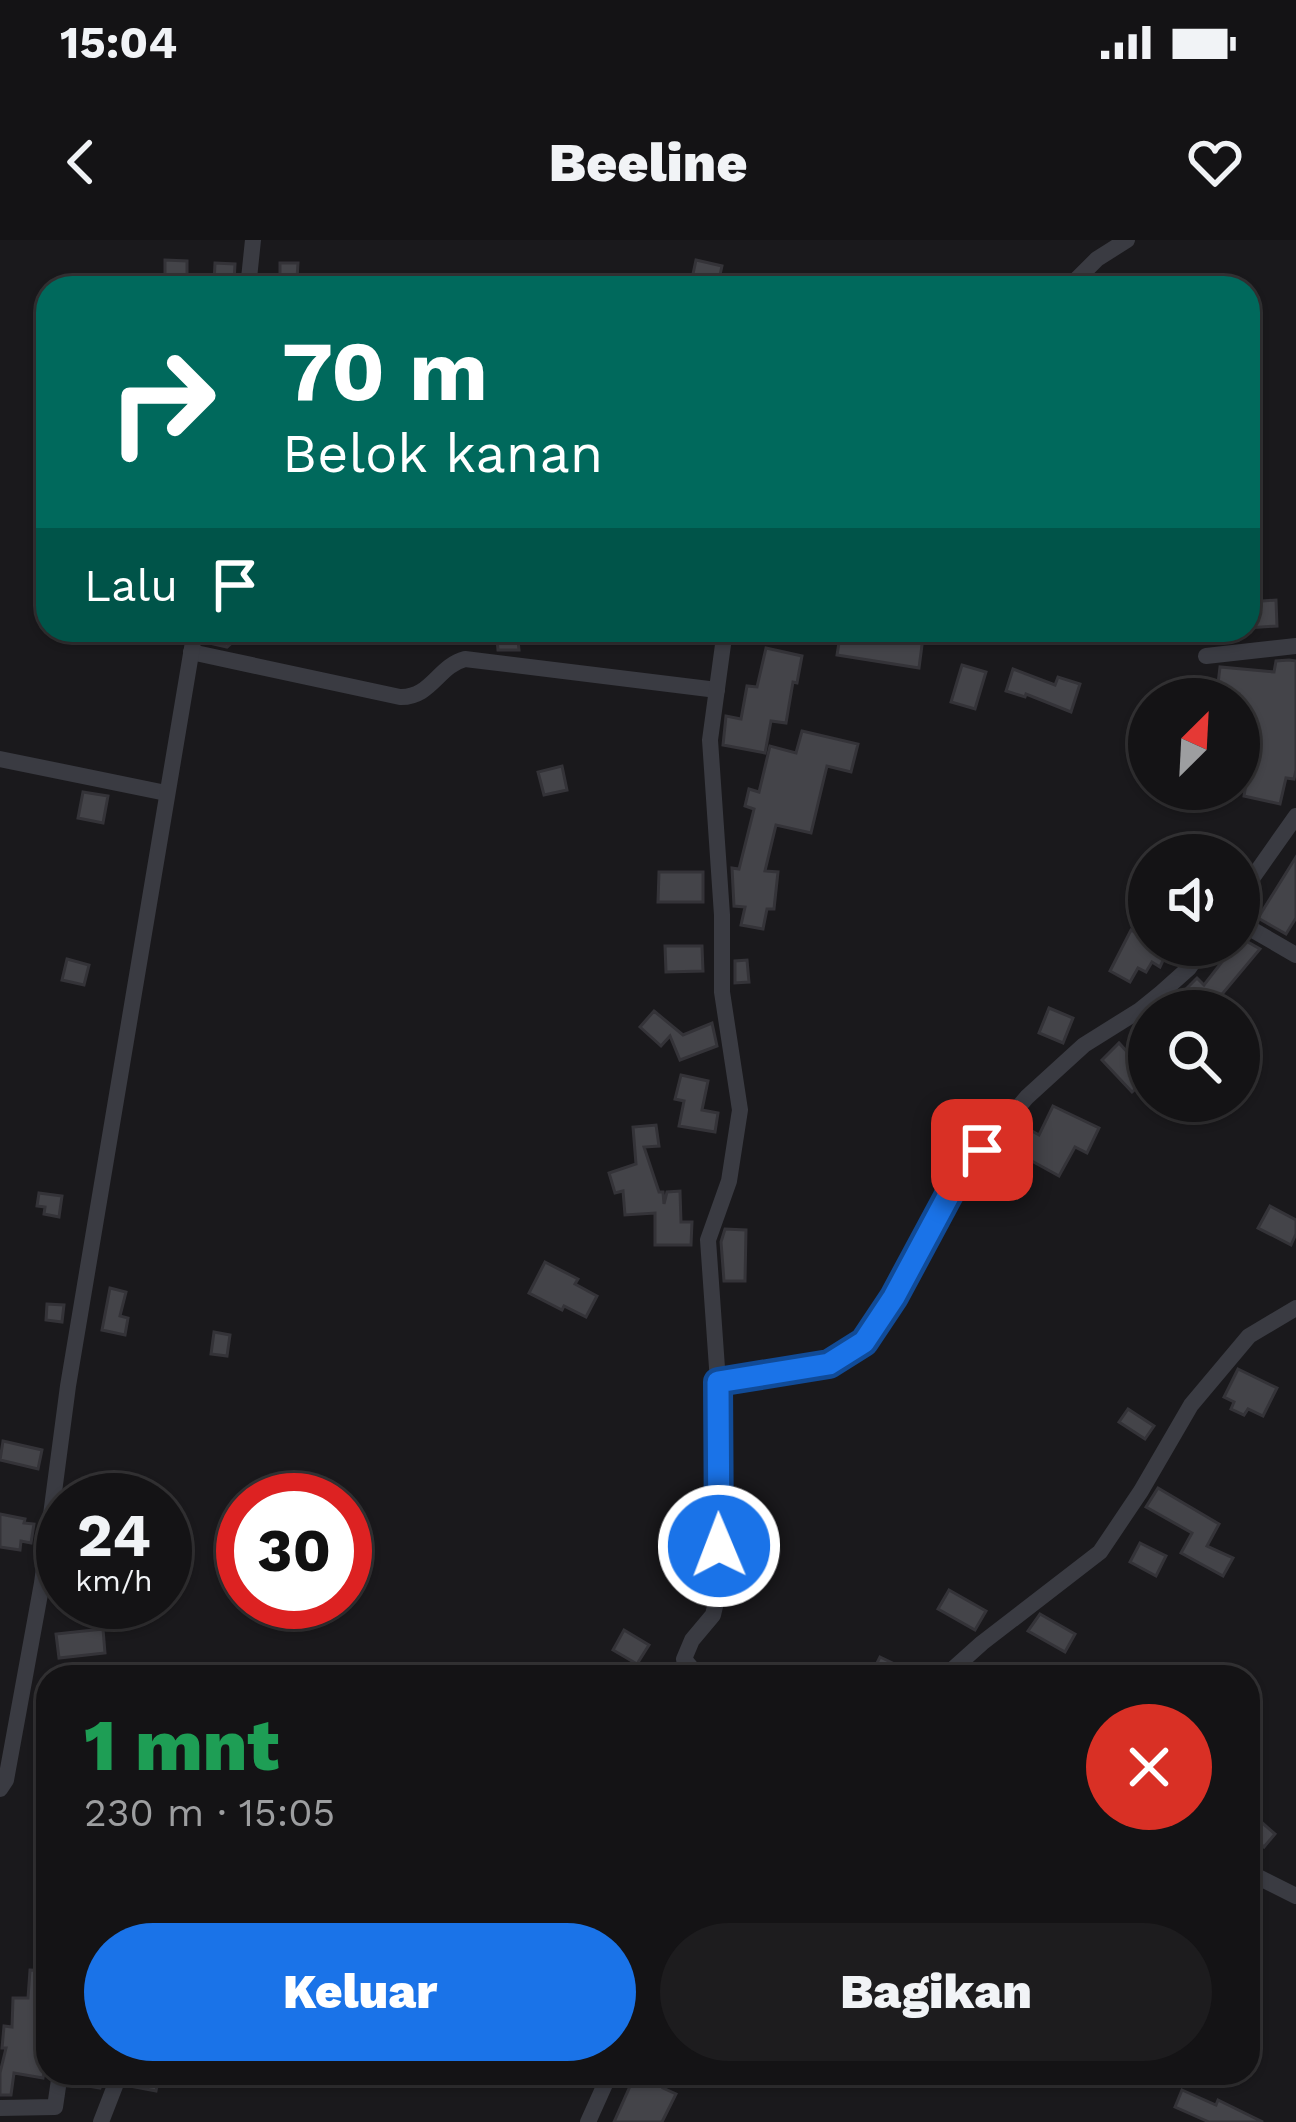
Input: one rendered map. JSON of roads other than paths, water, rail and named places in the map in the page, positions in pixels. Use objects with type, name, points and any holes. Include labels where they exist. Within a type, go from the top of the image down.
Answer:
[{"type":"street","points":[[249,276],[253,240]]},
{"type":"street","points":[[1080,276],[1127,240]]},
{"type":"street","points":[[0,1789],[6,1780],[41,1583],[68,1386],[193,642]]},
{"type":"street","points":[[689,1665],[684,1659],[692,1640],[713,1615],[720,1585],[718,1382],[708,1240],[729,1181],[740,1110],[722,992],[722,915],[710,740],[723,642]]},
{"type":"street","points":[[1206,656],[1296,646]]},
{"type":"street","points":[[191,652],[400,697],[424,692],[454,662],[465,659],[717,690]]},
{"type":"street","points":[[0,758],[166,793]]},
{"type":"street","points":[[1260,867],[1296,816]]},
{"type":"street","points":[[1260,935],[1296,956]]},
{"type":"street","points":[[718,1382],[829,1364],[869,1338],[959,1176],[1028,1097],[1084,1045],[1140,1010],[1190,966]]},
{"type":"street","points":[[957,1665],[1100,1552],[1191,1405],[1249,1336],[1296,1308]]},
{"type":"street","points":[[1260,1878],[1296,1896]]},
{"type":"street","points":[[101,2122],[115,2085]]},
{"type":"street","points":[[588,2122],[605,2085]]},
{"type":"street","points":[[0,2108],[53,2114]]}]
